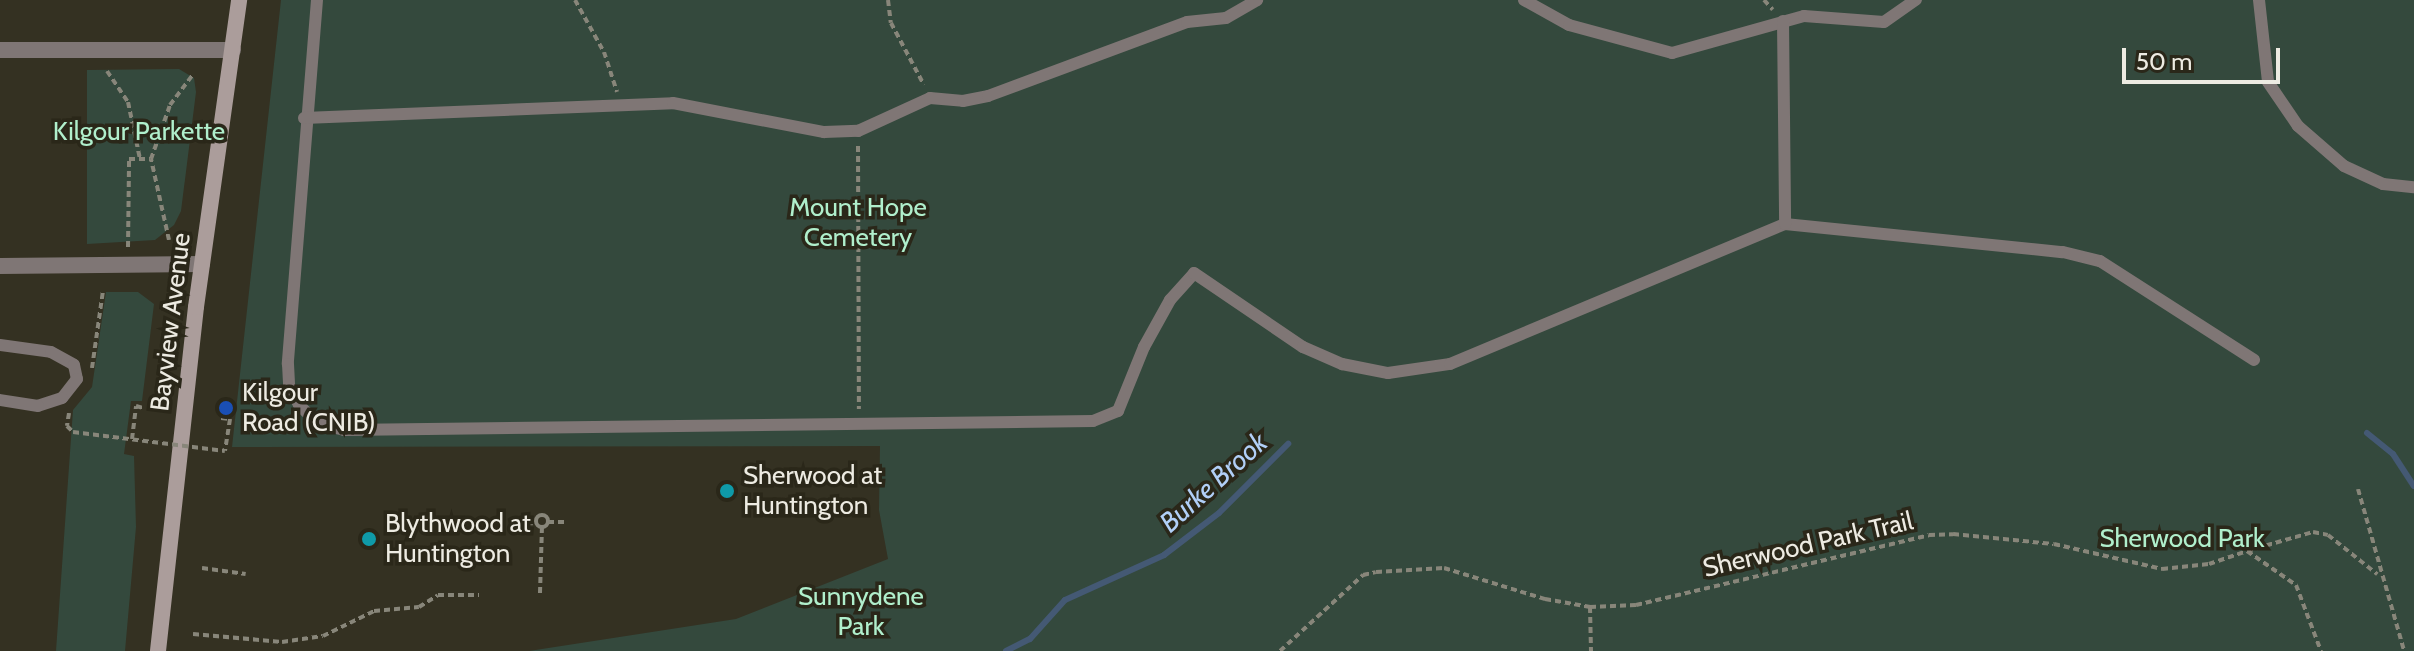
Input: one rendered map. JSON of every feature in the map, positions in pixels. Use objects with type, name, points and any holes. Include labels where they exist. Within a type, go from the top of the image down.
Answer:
[{"type":"main road","name":"Bayview Avenue","points":[[158,651],[202,264],[239,0]]},
{"type":"street","points":[[0,50],[233,50]]},
{"type":"street","points":[[0,266],[202,264]]},
{"type":"lane","points":[[317,0],[304,118],[289,386],[299,405],[319,424],[344,430],[859,420],[1093,421],[1118,411],[1144,347],[1170,300],[1194,273],[1303,347],[1342,364],[1388,373],[1450,364],[1785,224],[2063,252],[2100,261],[2254,360]]},
{"type":"lane","points":[[304,118],[673,103],[824,132],[858,131],[930,98],[963,101],[988,96],[1187,22],[1226,18],[1257,0]]},
{"type":"lane","points":[[1524,0],[1569,25],[1672,53],[1713,45],[1804,16],[1884,22],[1916,0]]},
{"type":"lane","points":[[2259,0],[2268,82],[2298,126],[2344,166],[2383,184],[2414,187]]},
{"type":"lane","points":[[1783,21],[1785,224]]},
{"type":"lane","points":[[0,345],[51,352],[74,365],[77,379],[62,398],[38,406],[0,400]]},
{"type":"path","points":[[575,0],[604,52],[622,106]]},
{"type":"path","points":[[888,0],[891,23],[930,98]]},
{"type":"path","points":[[107,71],[128,102],[140,159]]},
{"type":"path","points":[[169,240],[155,197],[151,159],[170,105],[193,75]]},
{"type":"path","points":[[858,131],[859,420]]},
{"type":"path","points":[[128,247],[129,159],[151,159]]},
{"type":"path","points":[[132,439],[136,406],[143,408]]},
{"type":"path","points":[[73,432],[225,451],[230,419],[221,418]]},
{"type":"path","points":[[2358,489],[2379,576],[2392,598],[2404,651]]},
{"type":"path","points":[[536,523],[542,514],[548,522]]},
{"type":"path","points":[[540,593],[542,527],[548,522],[566,522]]},
{"type":"path","points":[[517,524],[536,523],[542,527]]},
{"type":"path","name":"Sherwood Park Trail","points":[[1280,651],[1363,575],[1415,566],[1444,568],[1499,587],[1590,607],[1636,605],[1929,535],[2054,544],[2162,569],[2209,564],[2282,537],[2313,532],[2328,535],[2379,576]]},
{"type":"path","points":[[2247,551],[2296,585],[2321,651]]},
{"type":"path","points":[[202,568],[246,574]]},
{"type":"path","points":[[193,634],[282,642],[323,636],[358,615],[419,607],[438,595],[479,595]]},
{"type":"path","points":[[1590,607],[1591,651]]},
{"type":"green space","name":"Mount Hope Cemetery","points":[[281,0],[2414,0],[2414,651],[529,651],[736,619],[888,559],[879,510],[880,446],[232,447]]},
{"type":"green space","name":"Kilgour Parkette","points":[[179,69],[194,78],[196,92],[181,211],[174,225],[155,240],[87,244],[87,70]]},
{"type":"green space","points":[[106,292],[138,292],[154,304],[142,401],[131,401],[124,454],[134,456],[136,527],[125,651],[56,651],[73,410],[92,387]]},
{"type":"waterway","name":"Burke Brook","points":[[2367,433],[2393,454],[2414,486]]},
{"type":"waterway","name":"Burke Brook","points":[[1006,651],[1030,639],[1065,600],[1164,555],[1219,513],[1288,444]]},
{"type":"place","name":"Kilgour Road (CNIB)","points":[[226,408]]},
{"type":"place","name":"Sherwood at Huntington","points":[[727,491]]},
{"type":"place","name":"Blythwood at Huntington","points":[[369,539]]},
{"type":"park label","name":"Sherwood Park","points":[[2182,539]]},
{"type":"park label","name":"Sunnydene Park","points":[[861,612]]}]
